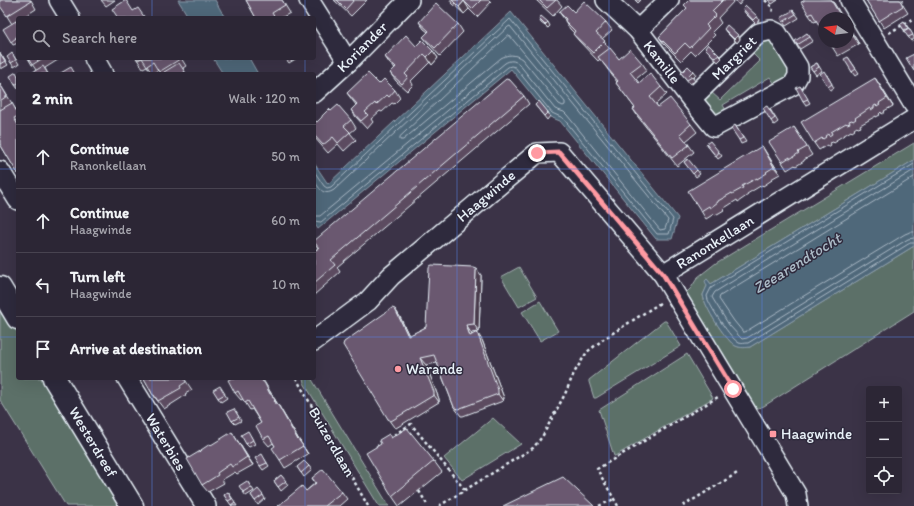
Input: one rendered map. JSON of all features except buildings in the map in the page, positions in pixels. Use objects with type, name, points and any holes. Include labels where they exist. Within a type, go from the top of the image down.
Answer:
[{"type":"street","points":[[59,0],[69,16]]},
{"type":"street","points":[[309,0],[348,62]]},
{"type":"street","name":"Koriander","points":[[316,91],[348,62],[409,0]]},
{"type":"street","name":"Kamille","points":[[606,0],[638,30],[714,127]]},
{"type":"street","points":[[638,30],[669,0]]},
{"type":"street","points":[[850,0],[914,105]]},
{"type":"street","name":"Margriet","points":[[691,99],[759,34],[771,30],[777,33],[798,67],[798,76],[793,85],[714,127]]},
{"type":"street","points":[[95,60],[102,72]]},
{"type":"street","name":"Ranonkellaan","points":[[798,506],[796,494],[663,274],[914,118]]},
{"type":"street","name":"Haagwinde","points":[[316,340],[368,301],[391,276],[537,153],[559,152],[663,274]]},
{"type":"street","points":[[0,171],[16,197]]},
{"type":"street","points":[[0,288],[16,315]]},
{"type":"street","name":"Westerdreef","points":[[55,380],[132,506]]},
{"type":"street","name":"Waterbies","points":[[128,380],[206,506]]},
{"type":"path","points":[[875,41],[914,18]]},
{"type":"path","points":[[439,506],[533,448],[542,437],[565,394],[574,373],[587,352],[605,338],[676,294]]},
{"type":"path","name":"Buizerdlaan","points":[[297,380],[368,506]]},
{"type":"path","points":[[618,506],[597,469],[733,389]]},
{"type":"path","points":[[376,447],[411,424],[465,490]]},
{"type":"path","points":[[386,440],[388,444]]},
{"type":"path","points":[[683,506],[739,472]]},
{"type":"path","points":[[419,491],[428,506]]},
{"type":"path","points":[[599,506],[614,499]]},
{"type":"green space","points":[[766,39],[776,42],[791,73],[787,81],[777,87],[770,77],[723,105],[729,116],[717,121],[701,103],[711,92],[720,100],[760,61],[751,52]]},
{"type":"green space","points":[[914,143],[914,160],[711,284],[707,279],[707,286],[703,295],[704,301],[716,322],[725,336],[734,345],[742,348],[750,347],[914,246],[914,311],[764,406],[755,409],[685,294],[698,277],[716,263]]},
{"type":"green space","points":[[519,267],[537,297],[519,307],[501,277]]},
{"type":"green space","points":[[540,301],[558,331],[540,341],[522,312]]},
{"type":"green space","points":[[0,304],[16,330],[16,380],[46,380],[124,506],[66,506],[0,400]]},
{"type":"green space","points":[[664,321],[666,321],[681,346],[594,398],[589,380]]},
{"type":"green space","points":[[687,354],[713,398],[614,456],[599,410]]},
{"type":"green space","points":[[303,380],[312,380],[389,506],[379,506]]},
{"type":"green space","points":[[493,418],[521,444],[462,480],[444,458]]},
{"type":"water","points":[[178,0],[215,0],[224,16],[188,16]]},
{"type":"water","points":[[511,12],[678,218],[672,239],[656,239],[560,121],[550,117],[511,69],[318,229],[316,226],[316,166],[328,184]]},
{"type":"water","points":[[214,60],[250,60],[257,72],[222,72]]},
{"type":"water","name":"Zeearendtocht","points":[[914,160],[914,246],[750,347],[738,347],[725,336],[704,301],[703,295],[707,286],[705,281],[707,279],[711,284]]},
{"type":"place","name":"Warande","points":[[398,369]]},
{"type":"place","name":"Haagwinde","points":[[773,434]]},
{"type":"route","points":[[537,153],[559,152],[663,274],[733,389]]}]
